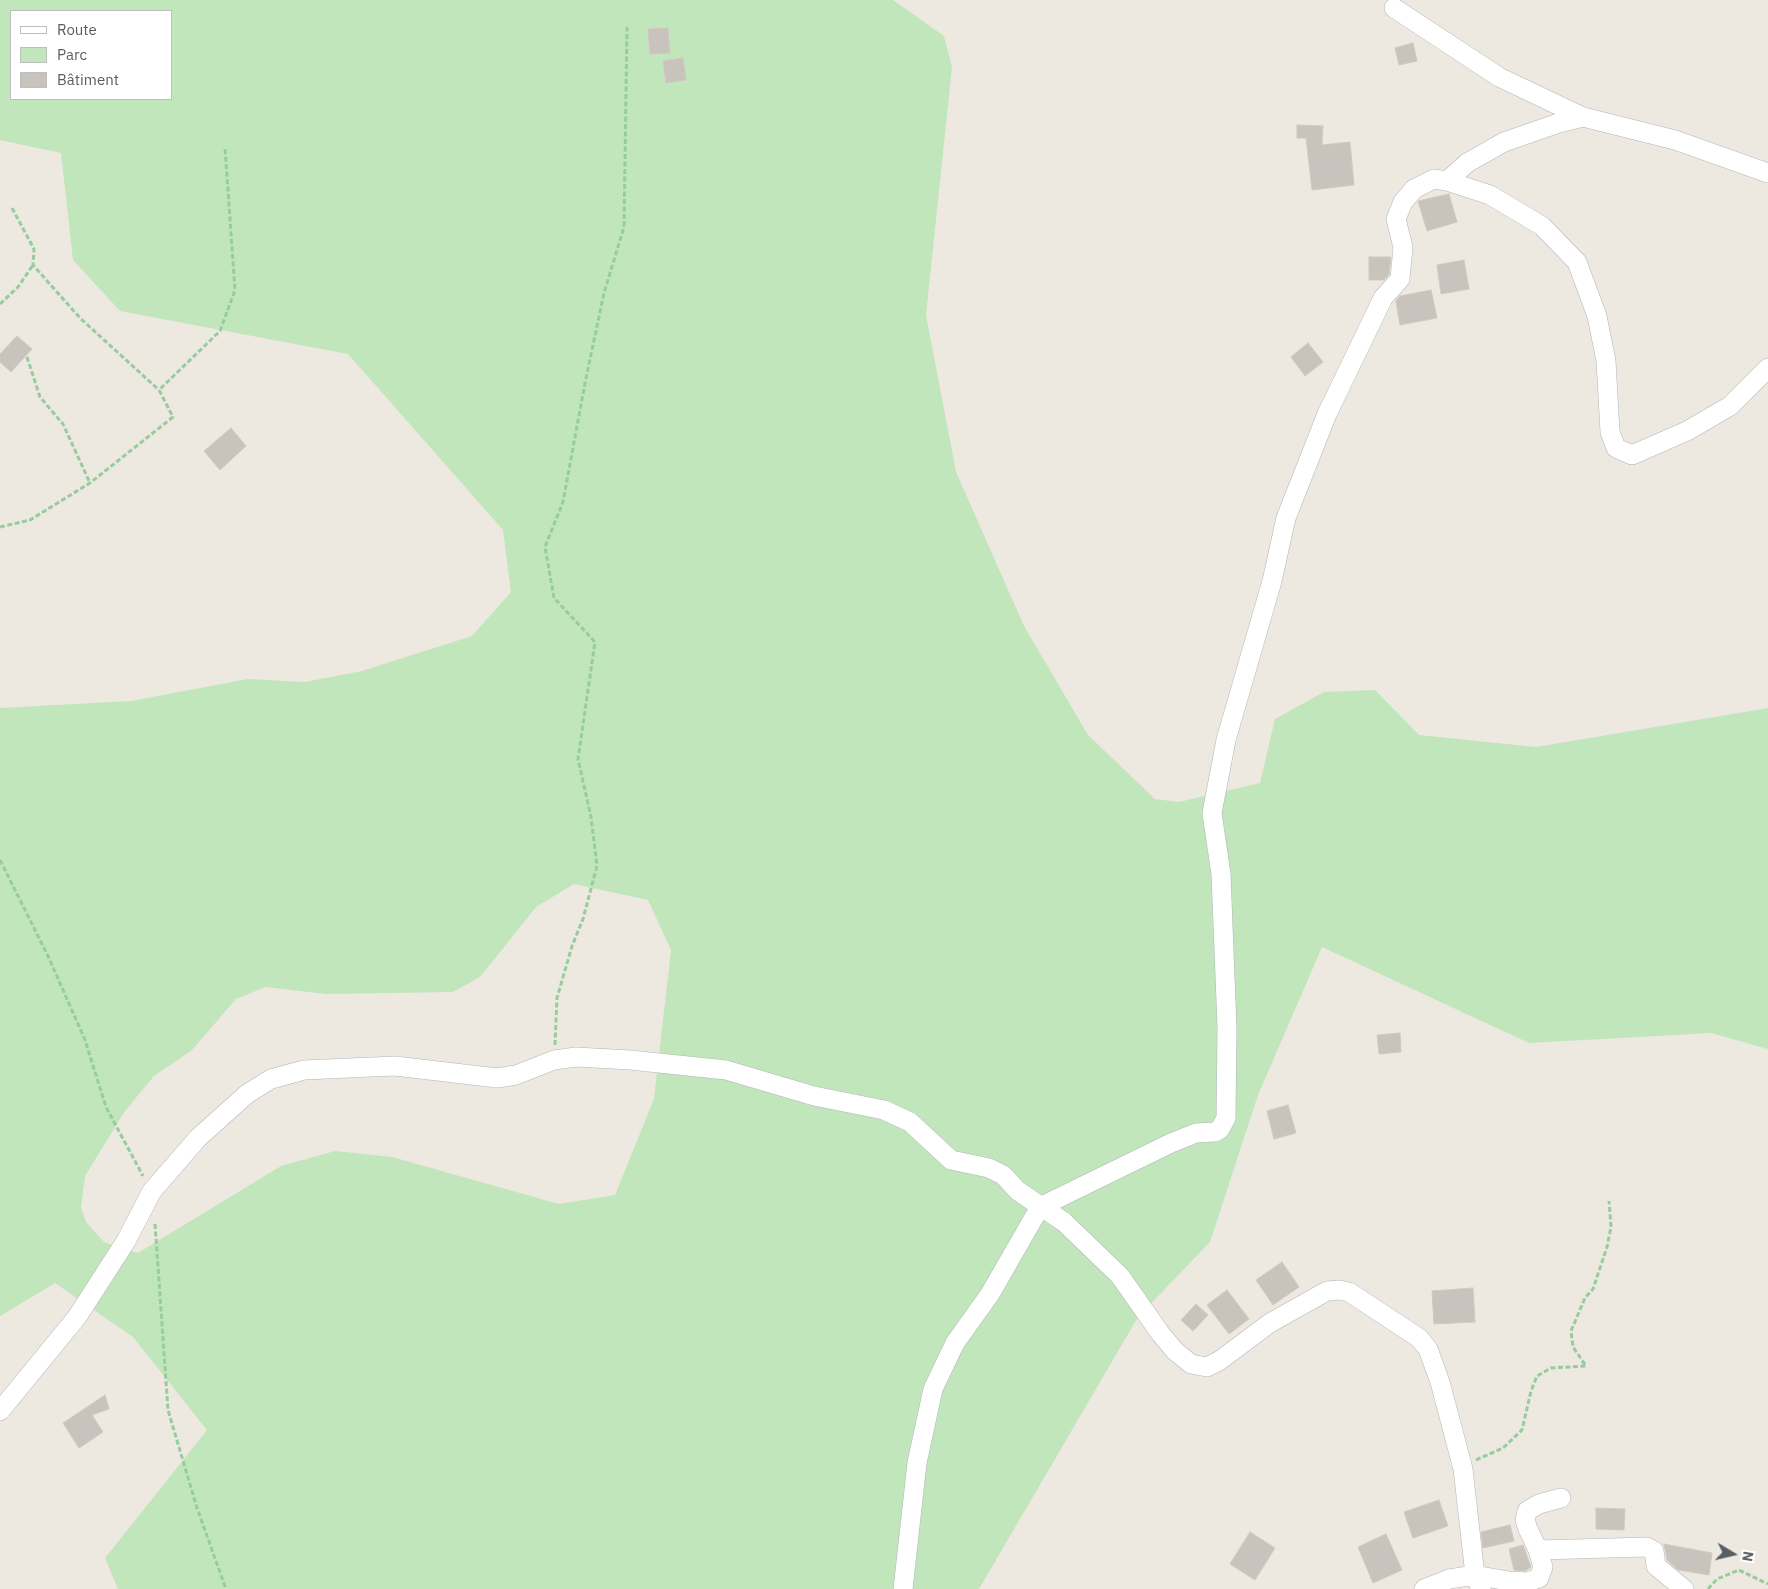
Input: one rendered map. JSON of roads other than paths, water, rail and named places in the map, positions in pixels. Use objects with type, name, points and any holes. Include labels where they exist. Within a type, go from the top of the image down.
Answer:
[{"type":"street","points":[[1394,8],[1499,78],[1583,117],[1675,140],[1768,173]]},
{"type":"street","points":[[1447,181],[1466,163],[1504,142],[1559,123],[1583,117]]},
{"type":"street","points":[[903,1589],[917,1463],[933,1389],[955,1342],[990,1294],[1040,1207],[1171,1143],[1196,1134],[1215,1132],[1220,1129],[1226,1118],[1227,1027],[1221,874],[1212,813],[1226,740],[1272,581],[1286,518],[1327,414],[1383,298],[1400,278],[1403,247],[1396,219],[1403,202],[1414,189],[1434,179],[1447,181],[1490,195],[1542,226],[1577,262],[1597,316],[1606,361],[1610,432],[1616,448],[1632,455],[1688,431],[1730,406],[1768,368]]},
{"type":"street","points":[[0,1411],[77,1317],[126,1241],[152,1191],[198,1138],[247,1094],[271,1078],[304,1070],[396,1066],[496,1078],[516,1075],[554,1060],[576,1057],[630,1060],[726,1070],[814,1096],[884,1110],[910,1122],[951,1160],[989,1168],[1003,1175],[1018,1191],[1064,1222],[1120,1276],[1175,1352],[1190,1364],[1207,1367],[1219,1361],[1270,1323],[1327,1291],[1339,1290],[1349,1292],[1419,1338],[1428,1349],[1440,1382],[1463,1469],[1478,1582]]},
{"type":"street","points":[[1424,1589],[1449,1579],[1478,1582],[1527,1582],[1539,1578],[1543,1567],[1525,1520],[1527,1511],[1539,1504],[1561,1498]]},
{"type":"street","points":[[1538,1550],[1647,1547],[1654,1551],[1656,1566],[1684,1589]]}]
